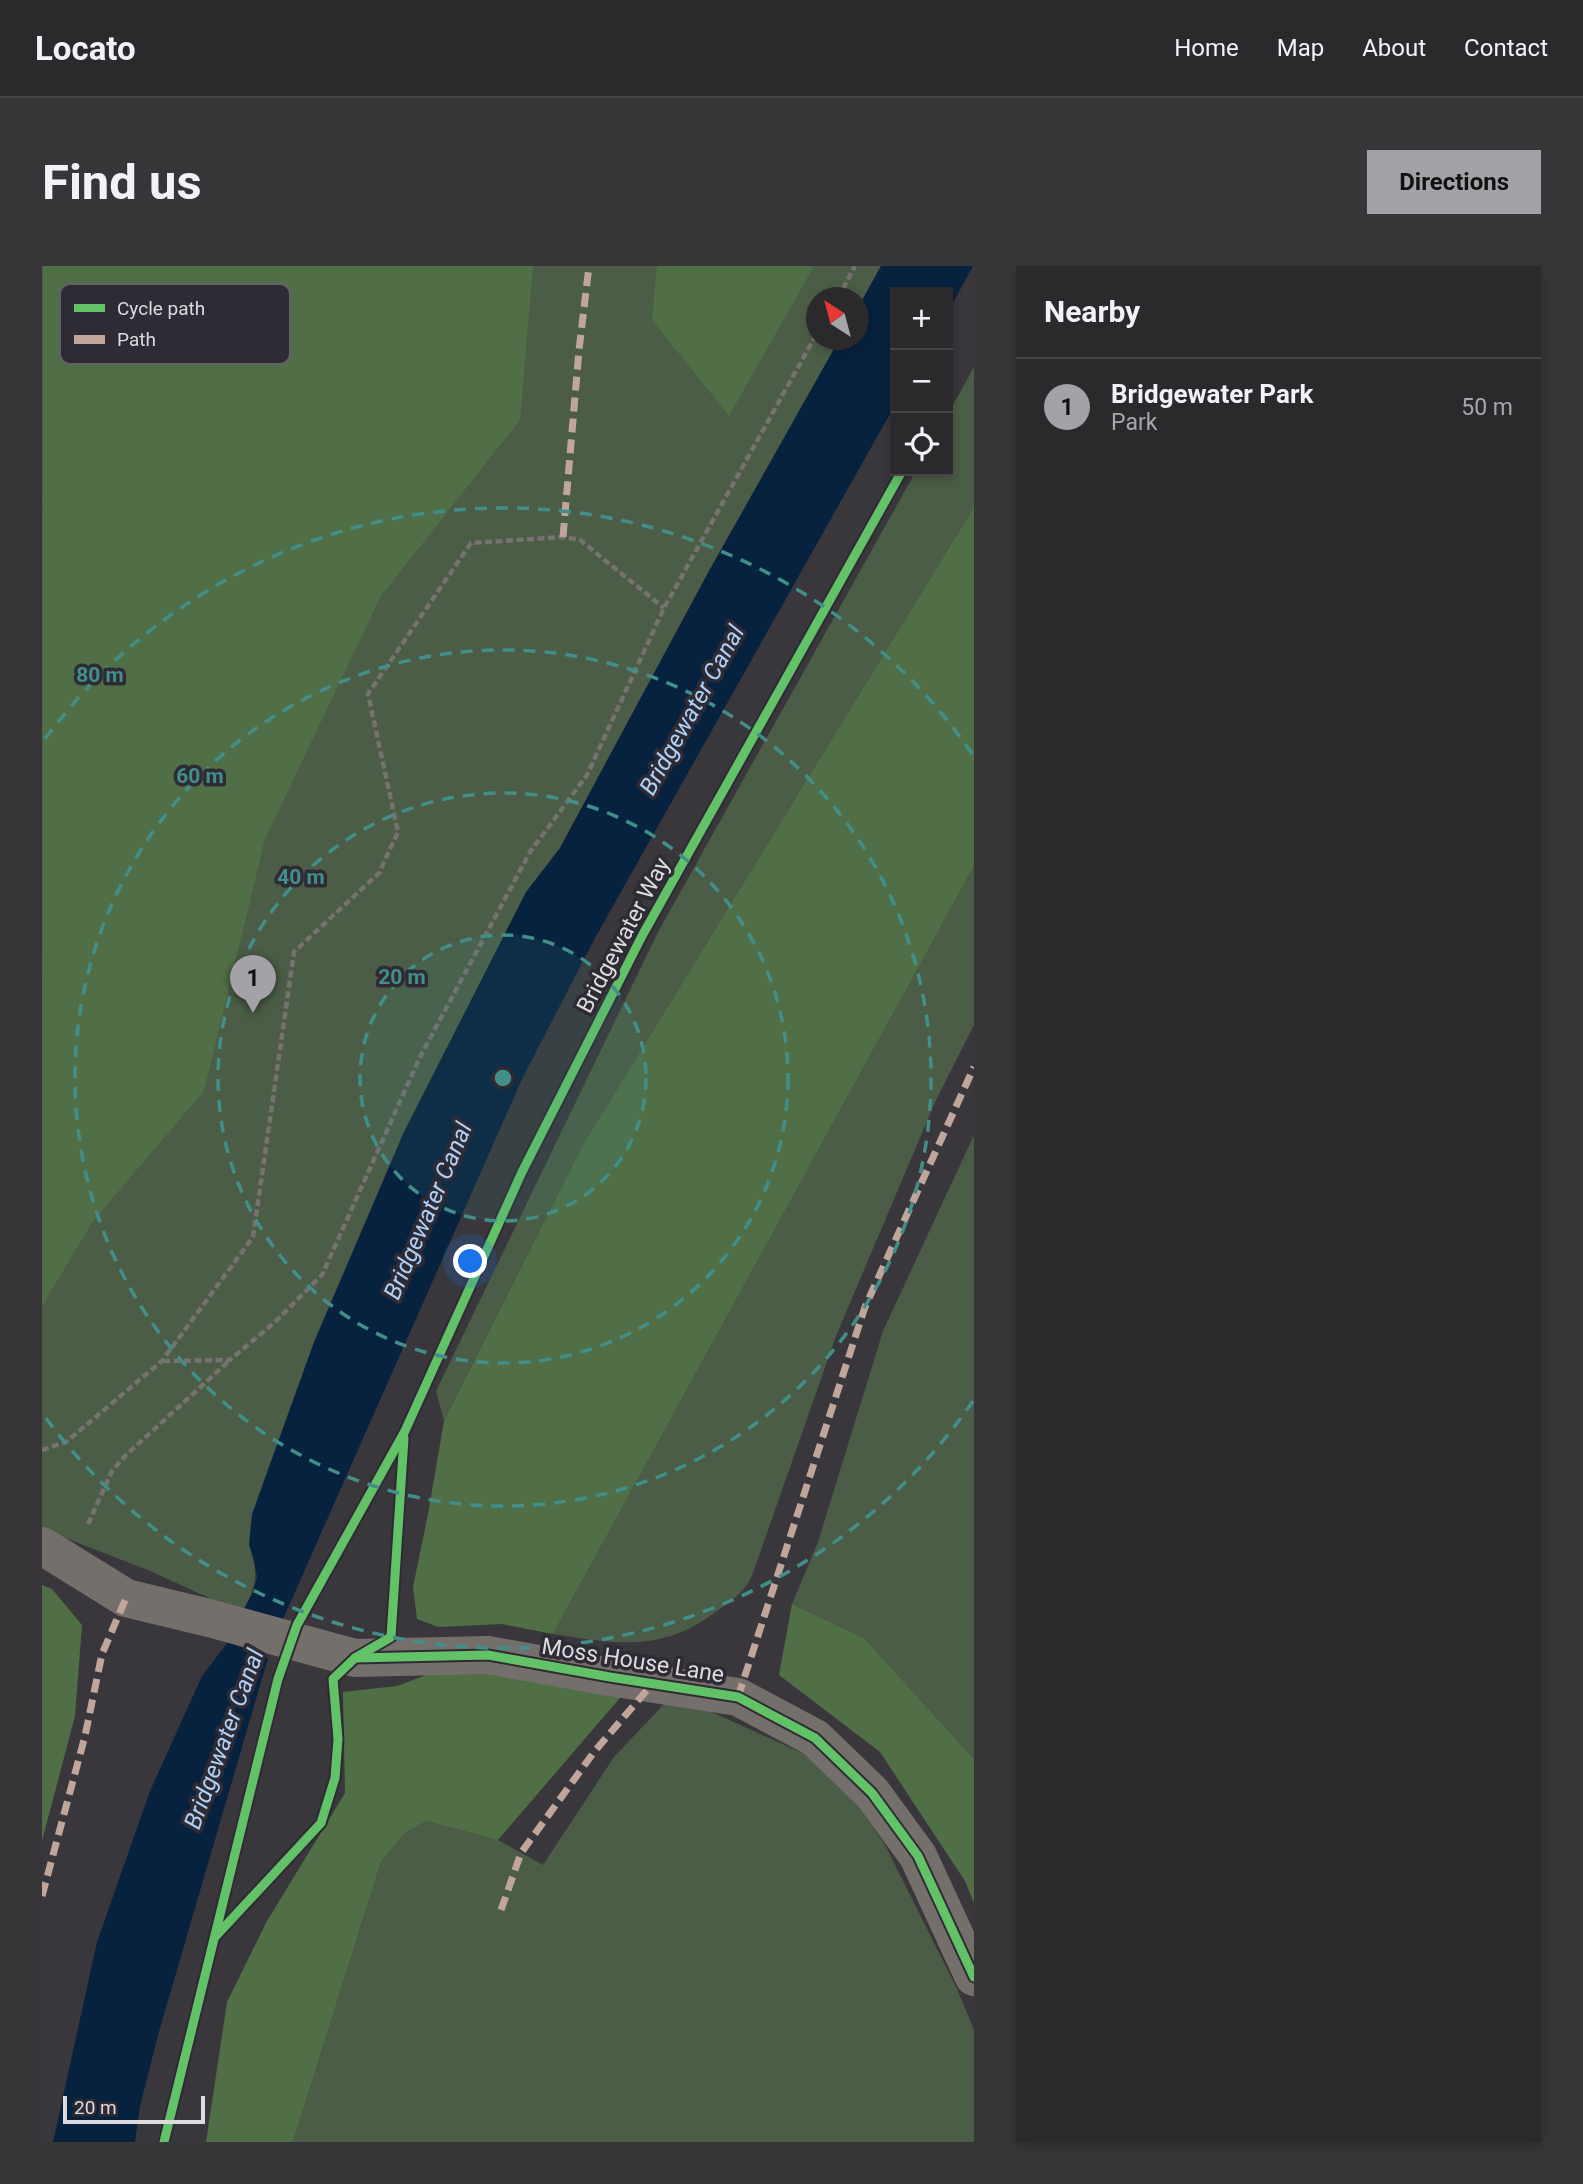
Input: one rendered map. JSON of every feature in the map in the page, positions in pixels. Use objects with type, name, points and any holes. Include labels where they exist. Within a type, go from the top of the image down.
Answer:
[{"type":"street","name":"Moss House Lane","points":[[56,1555],[126,1598],[355,1658],[488,1655],[738,1697],[815,1738],[872,1793],[918,1856],[974,1977]]},
{"type":"path","points":[[844,287],[855,266]]},
{"type":"path","points":[[56,1555],[112,1471],[126,1455],[275,1322],[322,1275],[420,1057],[530,852],[587,775],[664,608],[809,350]]},
{"type":"path","points":[[42,1450],[66,1442],[162,1361],[253,1237],[294,952],[380,873],[398,832],[368,694],[471,543],[563,537],[580,540],[664,608]]},
{"type":"path","points":[[162,1361],[230,1360]]},
{"type":"green space","points":[[42,266],[881,266],[869,288],[806,287],[806,350],[834,350],[709,571],[560,848],[526,893],[403,1134],[249,1544],[255,1580],[242,1613],[148,1570],[42,1529]]},
{"type":"green space","points":[[43,266],[533,266],[520,420],[381,596],[265,839],[204,1091],[93,1221],[42,1306]]},
{"type":"green space","points":[[657,266],[814,266],[729,416],[652,320]]},
{"type":"green space","points":[[974,367],[974,507],[581,1148],[444,1421],[436,1391],[658,932],[913,476],[953,476],[953,405]]},
{"type":"green space","points":[[974,507],[974,866],[553,1634],[502,1624],[438,1627],[417,1619],[413,1587],[444,1421],[581,1148]]},
{"type":"green space","points":[[974,866],[974,1025],[936,1100],[836,1336],[750,1580],[742,1591],[717,1611],[677,1634],[638,1642],[618,1642],[553,1634]]},
{"type":"green space","points":[[974,1135],[974,1759],[864,1638],[792,1604],[818,1542],[883,1331]]},
{"type":"green space","points":[[42,1585],[52,1589],[82,1625],[75,1716],[42,1841]]},
{"type":"green space","points":[[792,1604],[864,1638],[974,1759],[974,1903],[965,1881],[880,1752],[779,1675]]},
{"type":"green space","points":[[483,1665],[625,1692],[498,1840],[426,1821],[404,1834],[381,1862],[293,2142],[206,2142],[227,2002],[267,1921],[345,1793],[343,1692],[397,1686],[437,1671]]},
{"type":"green space","points":[[666,1702],[705,1709],[813,1758],[840,1780],[885,1845],[957,1989],[974,2030],[974,2142],[293,2142],[381,1862],[404,1834],[426,1821],[498,1840],[543,1865],[614,1757]]},
{"type":"water","name":"Bridgewater Canal","points":[[881,266],[973,266],[953,303],[953,287],[890,287],[890,414],[595,938],[523,1077],[280,1626],[242,1613],[257,1577],[249,1544],[252,1514],[314,1342],[403,1134],[526,892],[560,848],[709,571],[833,350],[869,350],[869,288]]},
{"type":"water","name":"Bridgewater Canal","points":[[228,1642],[268,1658],[158,2035],[140,2106],[135,2142],[53,2142],[97,1942],[150,1791],[202,1676]]},
{"type":"marked path","points":[[563,537],[589,266]]},
{"type":"marked path","points":[[738,1697],[865,1307],[974,1067]]},
{"type":"marked path","points":[[42,1896],[85,1736],[102,1654],[126,1598]]},
{"type":"marked path","points":[[501,1910],[521,1853],[594,1752],[653,1683]]},
{"type":"cycle path","name":"Bridgewater Way","points":[[164,2142],[278,1679],[297,1625],[405,1431],[522,1172],[642,936],[899,476]]},
{"type":"cycle path","points":[[215,1937],[321,1823],[335,1778],[338,1739],[333,1679],[355,1658],[391,1637],[404,1438]]},
{"type":"cycle path","points":[[355,1658],[488,1655],[738,1697],[815,1738],[872,1793],[918,1856],[974,1977]]},
{"type":"place","name":"Bridgewater Park","points":[[253,1013]]}]
